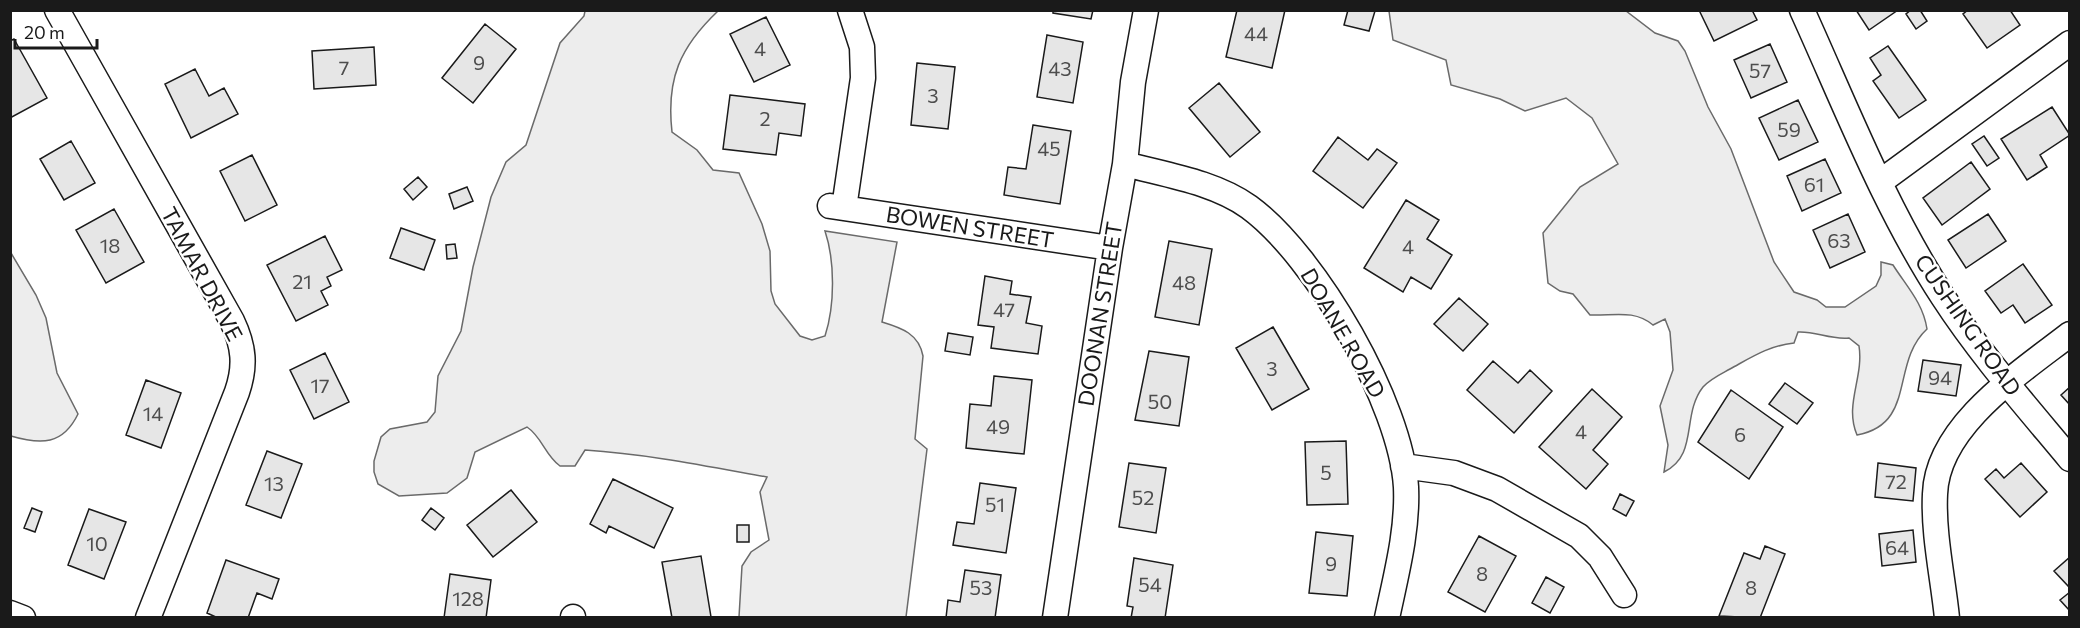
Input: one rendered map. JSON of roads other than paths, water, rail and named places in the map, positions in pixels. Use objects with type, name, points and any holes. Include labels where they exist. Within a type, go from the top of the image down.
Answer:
[{"type":"street","name":"TAMAR DRIVE","points":[[57,10],[232,321],[242,349],[243,371],[237,392],[148,618]]},
{"type":"street","name":"BOWEN STREET","points":[[850,10],[862,47],[863,78],[837,207],[1110,248]]},
{"type":"street","name":"DOONAN STREET","points":[[1055,618],[1110,248],[1125,164],[1133,82],[1146,10]]},
{"type":"street","name":"CUSHING ROAD","points":[[1802,10],[1880,182],[1943,298],[2006,383],[2070,459]]},
{"type":"street","points":[[1880,182],[2070,43]]},
{"type":"street","name":"DOANE ROAD","points":[[1125,164],[1228,195],[1248,207],[1275,232],[1307,268],[1336,313],[1380,392],[1403,466]]},
{"type":"street","points":[[1947,618],[1935,502],[1938,475],[1954,440],[1967,421],[2006,383],[2070,334]]},
{"type":"street","points":[[1387,618],[1403,535],[1406,500],[1403,466],[1455,473],[1487,485],[1579,536],[1600,557],[1623,595]]},
{"type":"street","points":[[10,613],[23,618]]}]
